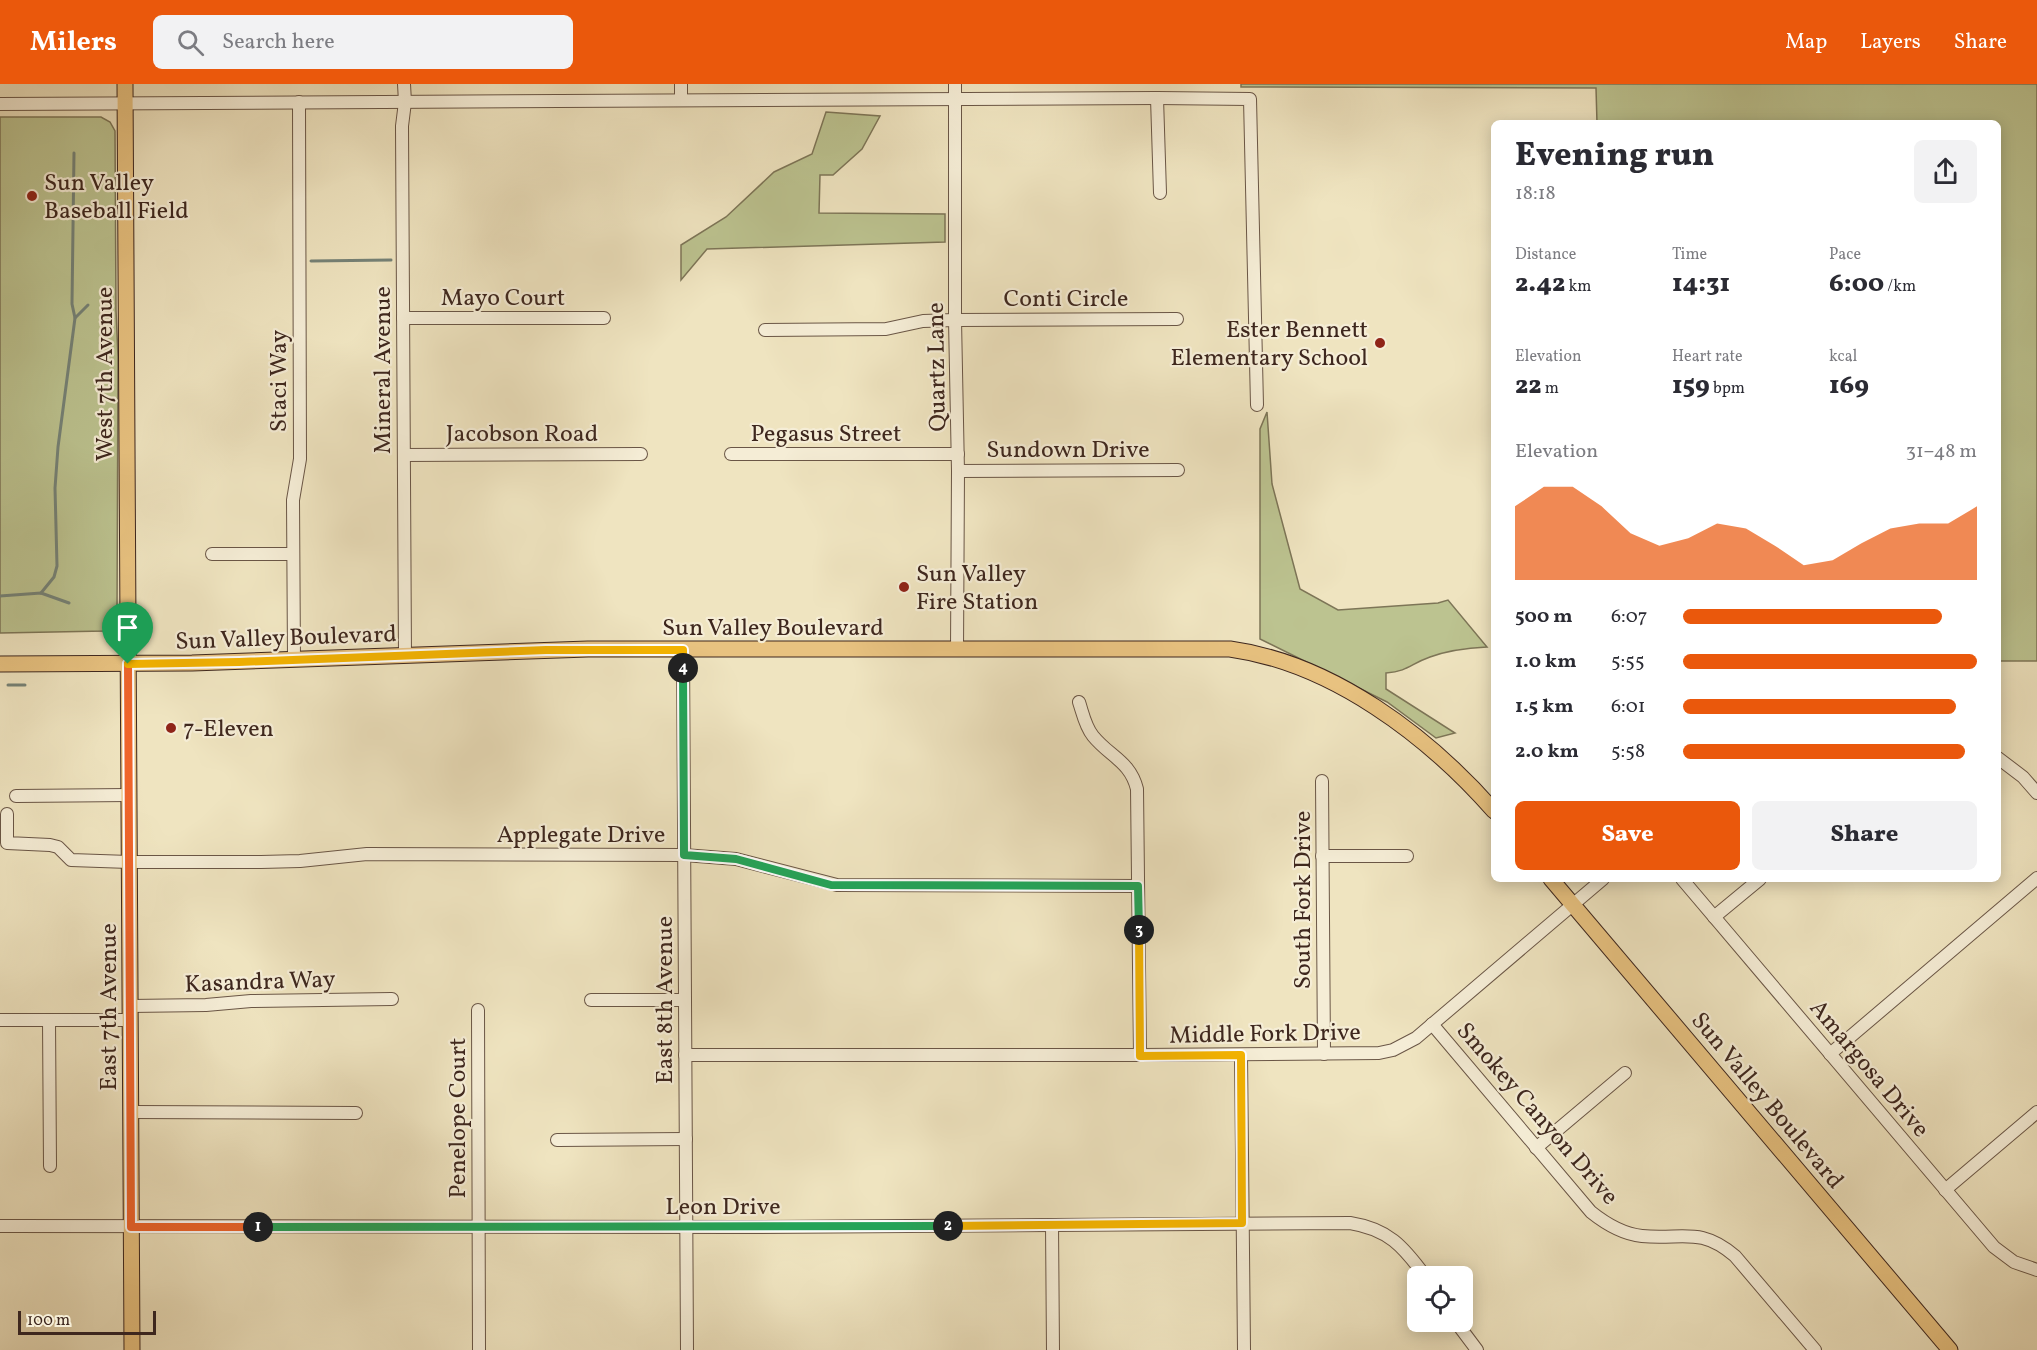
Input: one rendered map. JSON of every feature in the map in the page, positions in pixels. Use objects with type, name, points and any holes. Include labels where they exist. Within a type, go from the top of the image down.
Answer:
[{"type":"main road","name":"West 7th Avenue","points":[[125,84],[128,664]]},
{"type":"main road","name":"Sun Valley Boulevard","points":[[0,664],[128,664],[546,650],[1215,648],[1243,651],[1294,666],[1352,694],[1400,724],[1448,762],[1491,809]]},
{"type":"main road","name":"East 7th Avenue","points":[[128,664],[132,1350]]},
{"type":"main road","name":"Sun Valley Boulevard","points":[[1554,882],[1950,1350]]},
{"type":"street","name":"Mineral Avenue","points":[[404,84],[405,102],[402,126],[405,656]]},
{"type":"street","points":[[681,84],[681,100]]},
{"type":"street","name":"Quartz Lane","points":[[955,84],[957,650]]},
{"type":"street","points":[[1157,98],[1160,193]]},
{"type":"street","points":[[0,104],[1250,99],[1257,405]]},
{"type":"street","name":"Staci Way","points":[[294,659],[293,500],[300,459],[299,102]]},
{"type":"street","name":"Mayo Court","points":[[403,318],[604,318]]},
{"type":"street","name":"Conti Circle","points":[[765,330],[886,330],[923,321],[955,320],[1177,319]]},
{"type":"street","name":"Jacobson Road","points":[[404,455],[641,454]]},
{"type":"street","name":"Pegasus Street","points":[[731,454],[958,454]]},
{"type":"street","name":"Sundown Drive","points":[[958,471],[1178,470]]},
{"type":"street","points":[[212,554],[293,554]]},
{"type":"street","name":"East 8th Avenue","points":[[683,650],[687,1350]]},
{"type":"street","points":[[1079,702],[1089,730],[1125,764],[1135,780],[1137,789],[1140,1056]]},
{"type":"street","points":[[2001,760],[2023,777],[2037,793]]},
{"type":"street","name":"South Fork Drive","points":[[1322,781],[1324,1054]]},
{"type":"street","points":[[16,796],[129,795]]},
{"type":"street","name":"Applegate Drive","points":[[7,814],[7,843],[58,847],[71,860],[281,862],[367,854],[684,855],[736,859],[831,885],[1138,886]]},
{"type":"street","points":[[1322,856],[1407,856]]},
{"type":"street","points":[[1830,1054],[2037,878]]},
{"type":"street","name":"Middle Fork Drive","points":[[685,1055],[1140,1056],[1379,1053],[1393,1050],[1416,1038],[1600,882]]},
{"type":"street","name":"Amargosa Drive","points":[[1685,882],[1994,1247],[2014,1262],[2037,1270]]},
{"type":"street","points":[[1714,917],[1756,882]]},
{"type":"street","name":"Kasandra Way","points":[[0,1020],[49,1020],[251,1001],[392,999]]},
{"type":"street","points":[[591,1000],[685,1000]]},
{"type":"street","name":"Penelope Court","points":[[478,1010],[478,1350]]},
{"type":"street","points":[[49,1020],[50,1166]]},
{"type":"street","name":"Smokey Canyon Drive","points":[[1432,1024],[1591,1212],[1613,1228],[1641,1236],[1691,1235],[1704,1237],[1726,1248],[1815,1350]]},
{"type":"street","points":[[1241,1055],[1244,1350]]},
{"type":"street","points":[[1536,1148],[1625,1073]]},
{"type":"street","points":[[131,1112],[356,1113]]},
{"type":"street","points":[[1945,1190],[2037,1112]]},
{"type":"street","points":[[557,1140],[686,1139]]},
{"type":"street","name":"Leon Drive","points":[[0,1226],[686,1227],[1350,1223],[1376,1229],[1401,1245],[1417,1266]]},
{"type":"street","points":[[1052,1225],[1053,1350]]},
{"type":"street","points":[[1464,1332],[1477,1350]]},
{"type":"green space","points":[[1241,84],[2037,84],[2037,661],[2001,661],[2001,120],[1597,120],[1596,88],[1241,87]]},
{"type":"green space","points":[[826,112],[880,116],[862,149],[833,175],[820,175],[819,213],[945,214],[945,242],[707,249],[681,280],[681,245],[726,217],[774,172],[812,154]]},
{"type":"green space","points":[[0,117],[101,117],[110,122],[115,131],[118,357],[117,617],[113,627],[105,631],[0,633]]},
{"type":"green space","points":[[1267,412],[1272,484],[1300,589],[1338,610],[1438,603],[1448,600],[1487,647],[1444,653],[1405,669],[1386,673],[1386,689],[1455,733],[1436,738],[1387,702],[1260,639],[1260,429]]},
{"type":"waterway","points":[[41,593],[54,577],[57,566],[55,488],[58,447],[75,318],[72,304],[74,153]]},
{"type":"waterway","points":[[311,261],[391,260]]},
{"type":"waterway","points":[[75,318],[88,305]]},
{"type":"waterway","points":[[0,596],[41,593],[69,603]]},
{"type":"waterway","points":[[8,685],[25,685]]},
{"type":"place","name":"Sun Valley Baseball Field","points":[[32,196]]},
{"type":"place","name":"Ester Bennett Elementary School","points":[[1380,343]]},
{"type":"place","name":"Sun Valley Fire Station","points":[[904,587]]},
{"type":"place","name":"7-Eleven","points":[[171,728]]},
{"type":"route","points":[[546,650],[683,650],[684,855],[736,859],[831,885],[1138,886],[1140,1056],[1241,1055],[1242,1223],[750,1227],[131,1227],[128,664],[546,650]]}]
